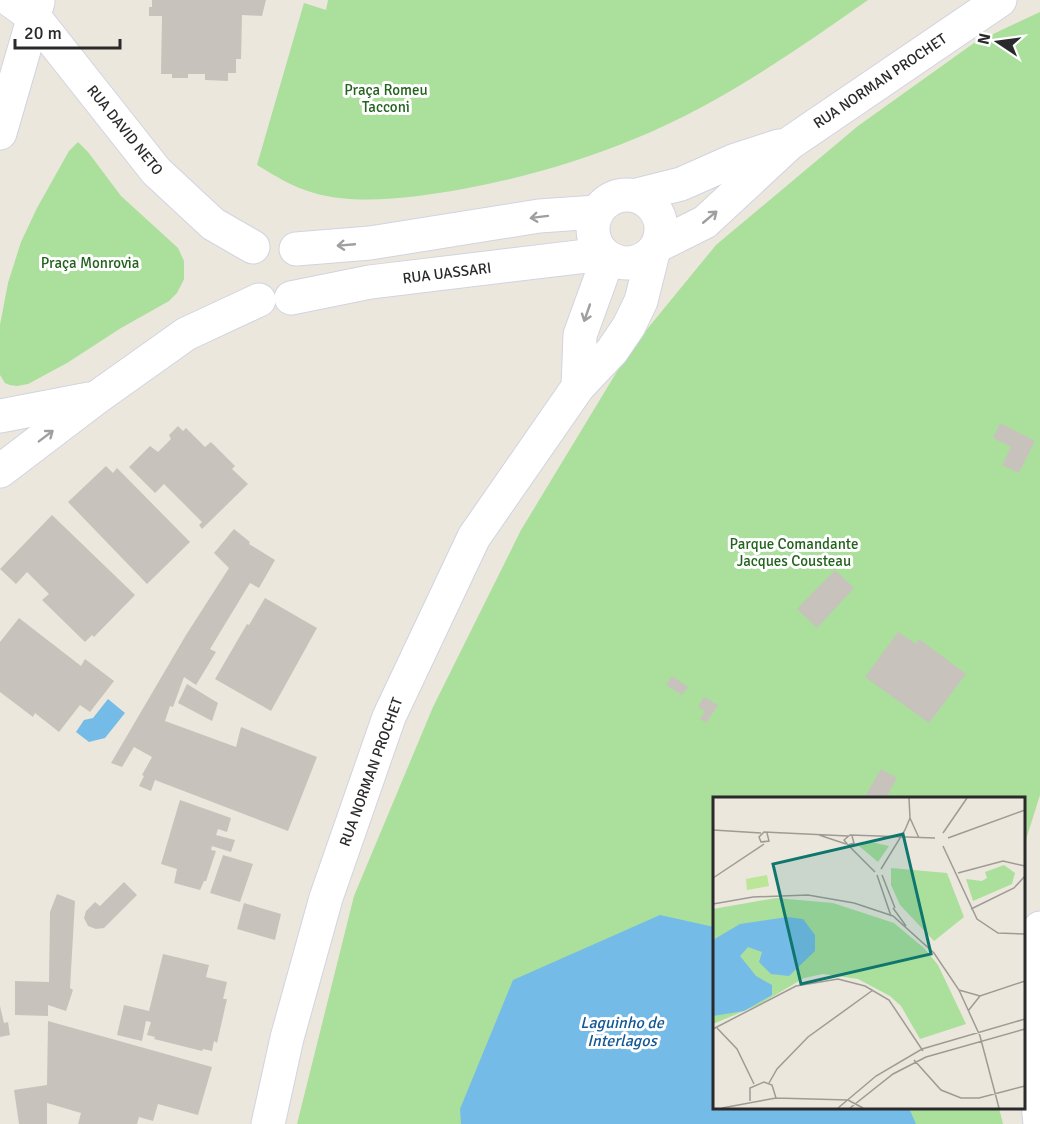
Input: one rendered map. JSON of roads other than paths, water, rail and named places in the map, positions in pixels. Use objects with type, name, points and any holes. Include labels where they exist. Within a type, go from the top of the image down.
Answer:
[{"type":"street","name":"RUA NORMAN PROCHET","points":[[268,1124],[287,1038],[326,898],[389,717],[474,537],[578,387],[612,351],[628,326],[641,302],[656,249],[705,222],[790,143],[1000,0]]},
{"type":"street","points":[[0,133],[28,6]]},
{"type":"street","name":"RUA DAVID NETO","points":[[28,6],[156,171],[213,224],[252,248]]},
{"type":"street","name":"RUA NORMAN PROCHET","points":[[637,195],[681,184],[733,161],[790,143]]},
{"type":"street","points":[[621,195],[637,195],[650,202],[660,215],[662,230],[656,249],[640,262],[623,264],[606,256],[595,242],[592,227],[597,212],[607,201],[621,195]]},
{"type":"street","points":[[296,249],[370,243],[539,216],[597,212]]},
{"type":"street","points":[[267,240],[283,241],[296,249],[304,266],[303,284],[291,298],[275,303],[259,300],[247,290],[242,275],[244,260],[252,248],[267,240]]},
{"type":"street","points":[[578,387],[580,335],[606,256]]},
{"type":"street","name":"RUA UASSARI","points":[[291,298],[370,282],[606,256]]},
{"type":"street","points":[[0,471],[96,398],[186,334],[259,300]]},
{"type":"street","points":[[0,416],[96,398]]},
{"type":"street","points":[[1040,928],[1033,983],[1034,1061],[1040,1124]]},
{"type":"water","points":[[108,699],[125,713],[105,738],[89,742],[76,732],[84,720],[93,718]]},
{"type":"water","name":"Laguinho de Interlagos","points":[[660,915],[713,927],[713,1109],[909,1109],[916,1124],[461,1124],[460,1109],[513,980]]},
{"type":"park label","name":"Praça Romeu Tacconi","points":[[386,98]]},
{"type":"park label","name":"Praça Monrovia","points":[[90,263]]},
{"type":"park label","name":"Parque Comandante Jacques Cousteau","points":[[794,552]]}]
